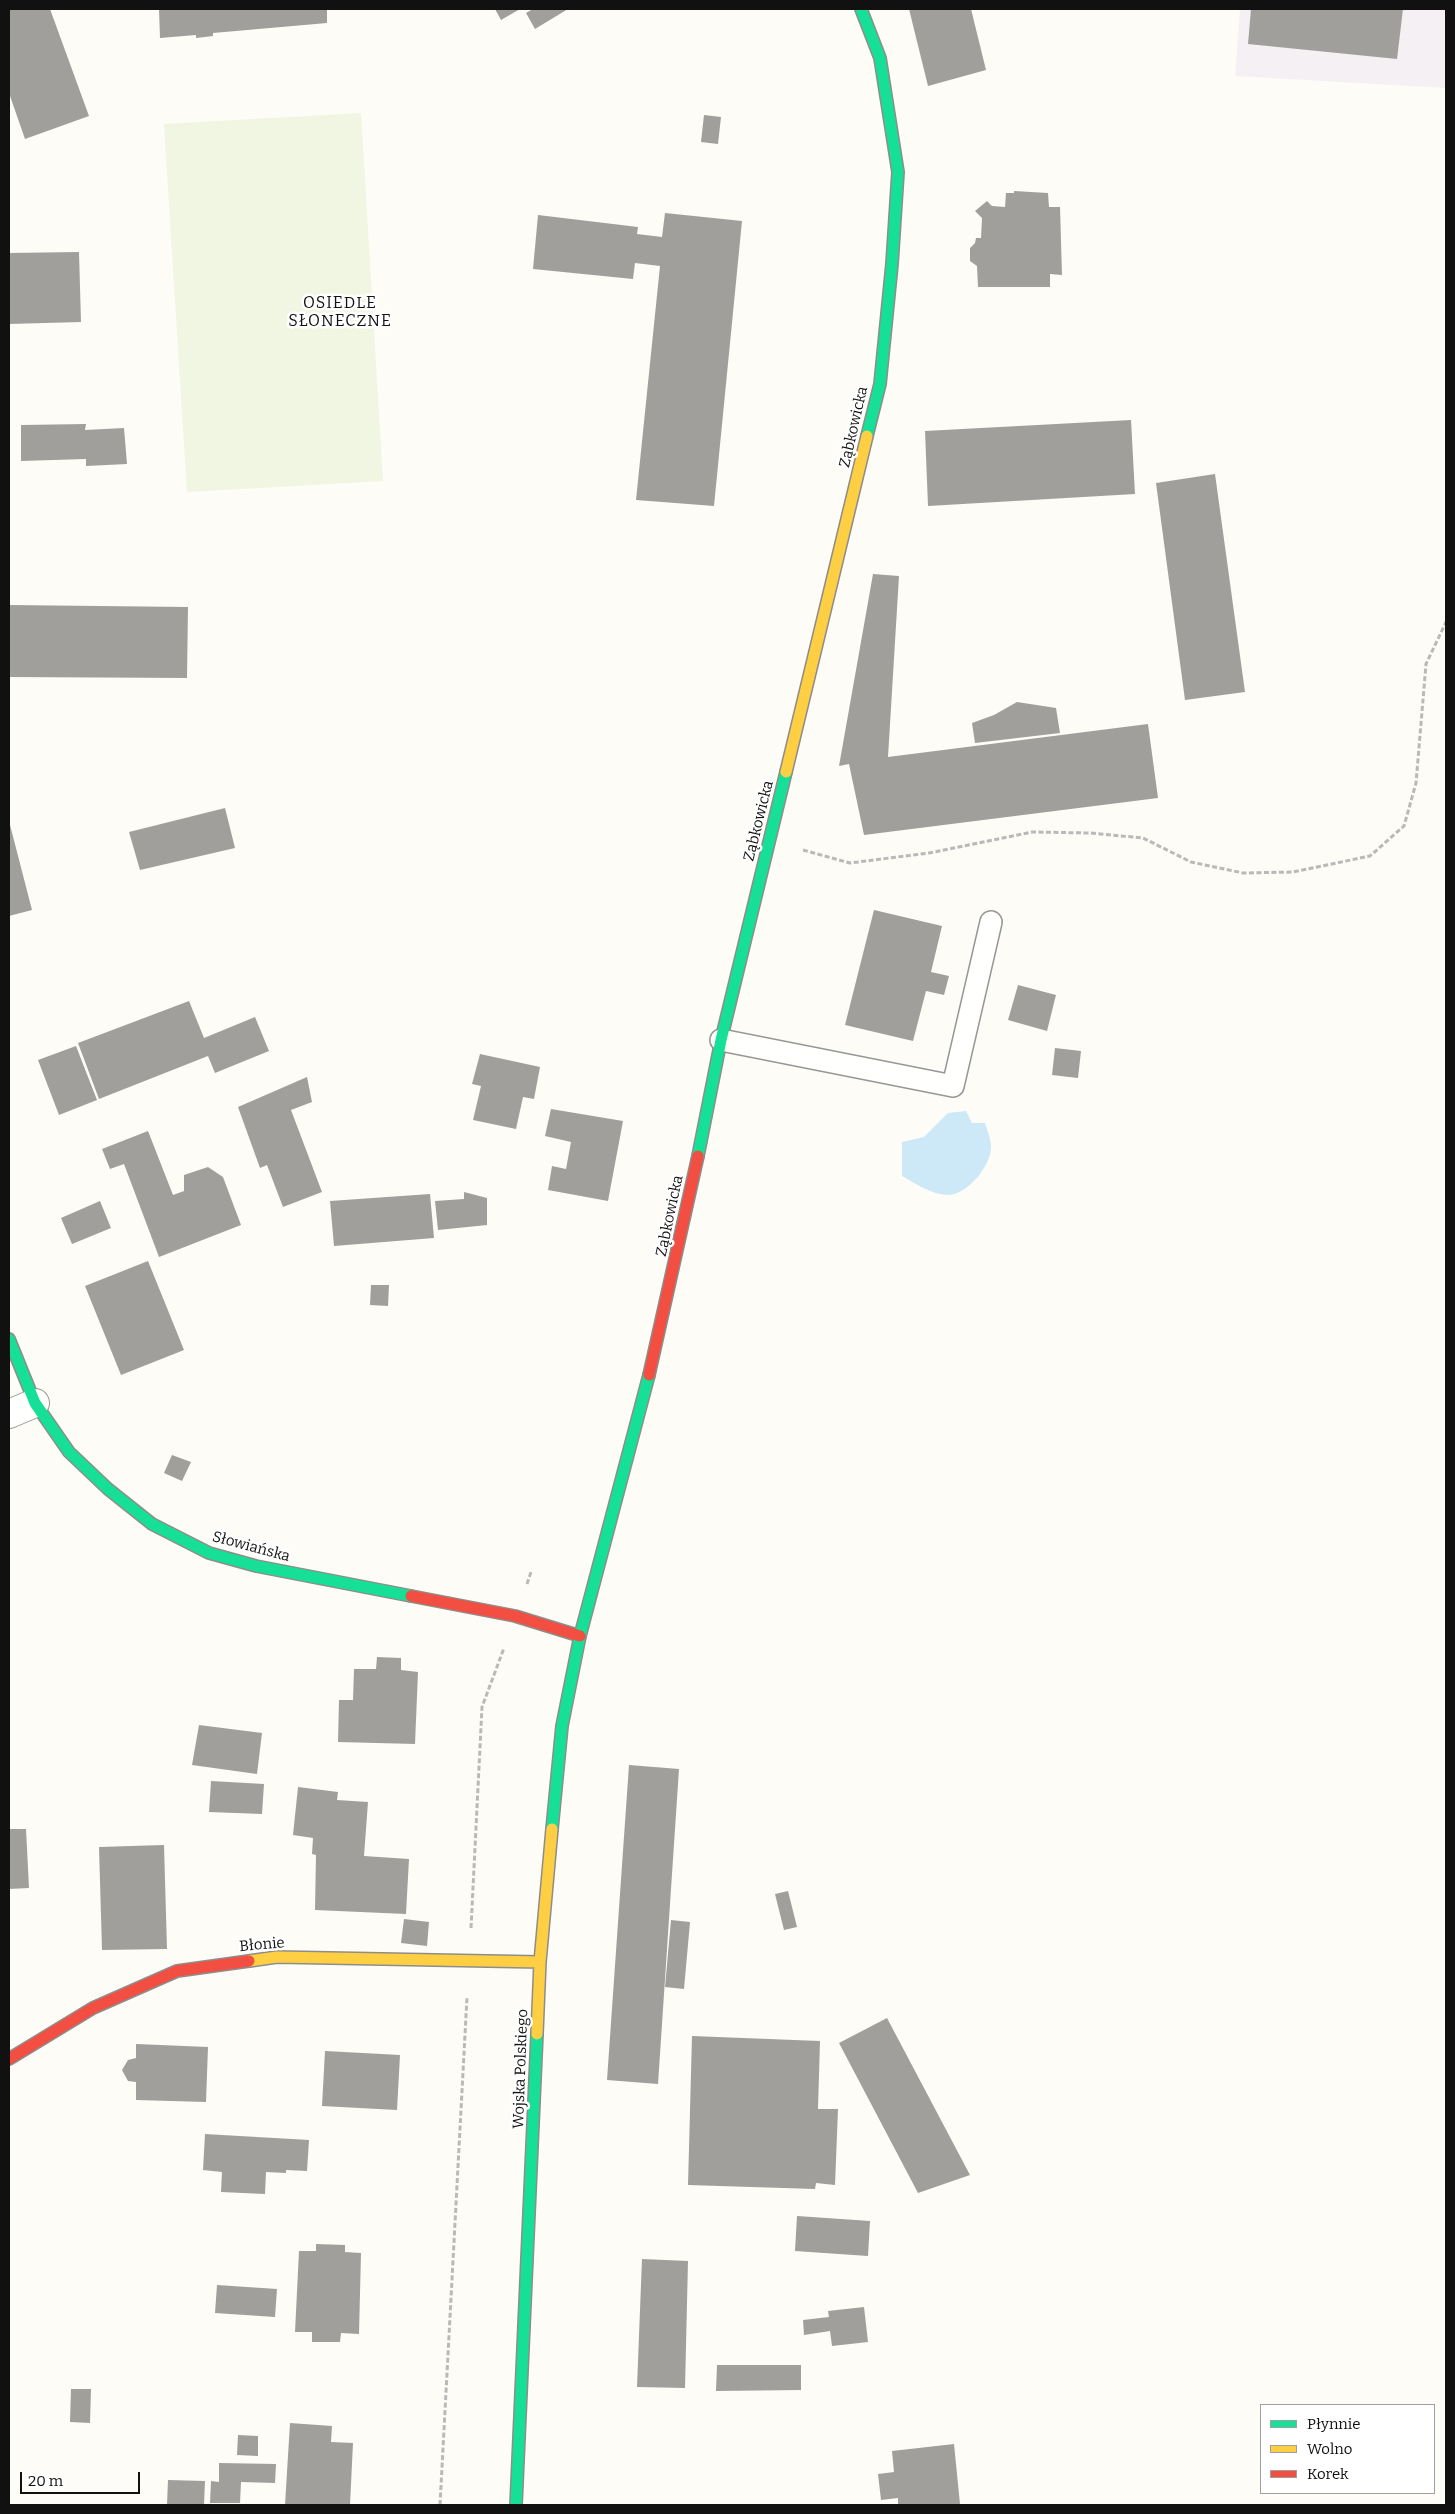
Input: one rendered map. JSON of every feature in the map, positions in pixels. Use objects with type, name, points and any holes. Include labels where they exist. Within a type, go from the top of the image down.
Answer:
[{"type":"street","name":"Ząbkowicka","points":[[580,1636],[637,1424],[688,1207],[720,1040],[880,384],[892,264],[898,172],[880,58],[861,9]]},
{"type":"street","name":"Słowiańska","points":[[9,1340],[35,1403],[69,1452],[108,1489],[152,1524],[209,1553],[256,1566],[515,1616],[580,1636]]},
{"type":"street","points":[[9,1414],[35,1403]]},
{"type":"street","name":"Wojska Polskiego","points":[[516,2505],[540,1962],[562,1726],[580,1636]]},
{"type":"street","name":"Błonie","points":[[9,2059],[93,2008],[177,1971],[277,1957],[540,1962]]},
{"type":"lane","points":[[720,1040],[954,1086],[991,922]]},
{"type":"path","points":[[769,841],[850,863],[929,853],[1032,832],[1090,833],[1143,838],[1191,862],[1243,873],[1294,872],[1370,856],[1404,826],[1416,783],[1426,664],[1446,622]]},
{"type":"path","points":[[440,2505],[482,1707],[531,1572]]},
{"type":"shaded area","points":[[1240,9],[1446,9],[1446,88],[1235,76]]},
{"type":"green space","points":[[361,113],[383,481],[187,492],[164,124]]},
{"type":"water","points":[[966,1111],[972,1123],[985,1123],[991,1143],[987,1162],[977,1178],[963,1190],[948,1195],[930,1191],[902,1176],[902,1142],[924,1137],[948,1113]]},
{"type":"building","points":[[9,9],[50,9],[89,116],[25,139],[9,93]]},
{"type":"building","points":[[159,9],[327,9],[327,23],[213,33],[213,36],[196,38],[196,35],[160,38]]},
{"type":"building","points":[[495,9],[520,9],[501,20]]},
{"type":"building","points":[[533,9],[568,9],[535,29],[526,13]]},
{"type":"building","points":[[909,9],[971,9],[986,70],[928,86]]},
{"type":"building","points":[[1251,9],[1403,9],[1397,59],[1248,44]]},
{"type":"building","points":[[704,115],[721,117],[718,144],[701,142]]},
{"type":"building","points":[[1014,191],[1048,193],[1049,207],[1060,207],[1062,275],[1050,274],[1050,287],[978,287],[977,266],[970,261],[970,248],[975,243],[976,238],[981,238],[982,218],[975,211],[987,201],[992,206],[1005,207],[1006,193],[1014,193]]},
{"type":"building","points":[[665,213],[742,221],[714,506],[636,500],[660,266],[635,263],[633,279],[533,269],[538,215],[638,227],[637,234],[662,237]]},
{"type":"building","points":[[79,252],[81,322],[9,324],[9,253]]},
{"type":"building","points":[[1131,420],[1135,494],[928,506],[925,431]]},
{"type":"building","points":[[86,424],[85,430],[124,428],[127,464],[86,466],[86,459],[21,461],[21,425]]},
{"type":"building","points":[[1215,474],[1245,692],[1185,700],[1156,483]]},
{"type":"building","points":[[873,574],[899,576],[888,757],[1148,724],[1158,798],[864,835],[849,764],[839,766]]},
{"type":"building","points":[[9,605],[188,607],[187,678],[9,677]]},
{"type":"building","points":[[1017,702],[1056,708],[1060,733],[975,743],[972,723],[994,715]]},
{"type":"building","points":[[225,808],[235,848],[140,870],[129,832]]},
{"type":"building","points":[[9,821],[32,910],[9,916]]},
{"type":"building","points":[[874,910],[942,926],[931,972],[949,976],[944,995],[926,991],[913,1041],[845,1025]]},
{"type":"building","points":[[1018,985],[1056,995],[1047,1031],[1008,1020]]},
{"type":"building","points":[[189,1001],[204,1038],[255,1017],[269,1051],[215,1073],[208,1056],[99,1099],[78,1043]]},
{"type":"building","points":[[76,1046],[97,1100],[59,1115],[38,1060]]},
{"type":"building","points":[[1055,1048],[1081,1051],[1078,1078],[1052,1075]]},
{"type":"building","points":[[480,1054],[540,1067],[534,1099],[523,1097],[516,1129],[473,1120],[481,1086],[472,1084]]},
{"type":"building","points":[[307,1077],[312,1102],[291,1110],[322,1192],[283,1207],[267,1165],[260,1168],[238,1107]]},
{"type":"building","points":[[551,1109],[623,1121],[608,1201],[548,1190],[552,1166],[566,1169],[571,1142],[545,1136]]},
{"type":"building","points":[[148,1131],[173,1195],[184,1191],[184,1175],[208,1167],[223,1177],[241,1225],[159,1257],[124,1164],[110,1169],[102,1149]]},
{"type":"building","points":[[464,1192],[487,1198],[487,1225],[438,1230],[435,1201],[464,1199]]},
{"type":"building","points":[[430,1194],[434,1238],[334,1246],[330,1201]]},
{"type":"building","points":[[100,1201],[111,1228],[72,1244],[61,1218]]},
{"type":"building","points":[[148,1261],[184,1350],[121,1375],[85,1286]]},
{"type":"building","points":[[371,1285],[389,1285],[388,1306],[370,1305]]},
{"type":"building","points":[[172,1455],[191,1462],[182,1481],[164,1473]]},
{"type":"building","points":[[377,1657],[401,1658],[401,1670],[418,1672],[415,1744],[338,1742],[339,1700],[353,1700],[354,1669],[376,1669]]},
{"type":"building","points":[[199,1725],[262,1733],[257,1774],[192,1765]]},
{"type":"building","points":[[629,1765],[679,1769],[658,2084],[607,2080]]},
{"type":"building","points":[[211,1781],[264,1784],[262,1814],[209,1812]]},
{"type":"building","points":[[298,1787],[338,1792],[337,1800],[368,1802],[364,1856],[409,1859],[406,1914],[315,1910],[316,1855],[312,1854],[313,1838],[293,1835]]},
{"type":"building","points":[[9,1829],[26,1829],[29,1888],[9,1889]]},
{"type":"building","points":[[164,1845],[167,1949],[102,1950],[99,1847]]},
{"type":"building","points":[[788,1891],[797,1927],[784,1930],[775,1894]]},
{"type":"building","points":[[404,1919],[429,1922],[427,1946],[401,1943]]},
{"type":"building","points":[[671,1920],[690,1922],[684,1989],[665,1987]]},
{"type":"building","points":[[887,2018],[970,2175],[918,2193],[839,2043]]},
{"type":"building","points":[[692,2036],[820,2041],[818,2109],[838,2109],[835,2185],[816,2183],[815,2189],[688,2185]]},
{"type":"building","points":[[136,2044],[208,2047],[206,2102],[136,2100],[136,2082],[128,2081],[122,2070],[128,2060],[136,2058]]},
{"type":"building","points":[[325,2051],[400,2055],[397,2110],[322,2106]]},
{"type":"building","points":[[205,2134],[309,2140],[307,2171],[286,2170],[286,2173],[266,2172],[265,2194],[221,2192],[222,2172],[203,2170]]},
{"type":"building","points":[[797,2216],[870,2221],[868,2256],[795,2251]]},
{"type":"building","points":[[316,2244],[345,2245],[345,2252],[361,2253],[359,2334],[341,2333],[340,2342],[312,2342],[312,2332],[295,2332],[299,2251],[316,2251]]},
{"type":"building","points":[[642,2259],[688,2261],[685,2388],[637,2387]]},
{"type":"building","points":[[217,2285],[277,2289],[275,2317],[215,2313]]},
{"type":"building","points":[[864,2307],[868,2342],[832,2346],[830,2331],[804,2335],[803,2320],[829,2317],[828,2311]]},
{"type":"building","points":[[717,2365],[801,2365],[801,2390],[716,2391]]},
{"type":"building","points":[[71,2389],[91,2389],[90,2423],[70,2422]]},
{"type":"building","points":[[290,2423],[332,2426],[331,2442],[353,2443],[350,2505],[285,2505]]},
{"type":"building","points":[[238,2435],[258,2436],[258,2456],[237,2455]]},
{"type":"building","points":[[954,2444],[960,2504],[898,2505],[898,2498],[881,2500],[878,2474],[894,2472],[892,2451]]},
{"type":"building","points":[[219,2463],[276,2464],[275,2483],[241,2482],[240,2503],[210,2503],[211,2481],[219,2482]]},
{"type":"building","points":[[168,2480],[205,2481],[204,2505],[167,2505]]},
{"type":"traffic: fast","points":[[861,9],[880,58],[898,172],[892,264],[880,384],[867,436]]},
{"type":"traffic: fast","points":[[698,1156],[721,1040],[786,772]]},
{"type":"traffic: fast","points":[[9,1339],[35,1403],[69,1452],[108,1489],[152,1524],[209,1553],[256,1566],[411,1596]]},
{"type":"traffic: fast","points":[[552,1829],[562,1726],[580,1636],[649,1375]]},
{"type":"traffic: fast","points":[[516,2505],[537,2034]]},
{"type":"traffic: slow","points":[[786,772],[867,436]]},
{"type":"traffic: slow","points":[[537,2034],[540,1962],[552,1829]]},
{"type":"traffic: slow","points":[[249,1961],[277,1957],[540,1962]]},
{"type":"traffic: jam","points":[[649,1375],[698,1156]]},
{"type":"traffic: jam","points":[[411,1596],[515,1616],[580,1636]]},
{"type":"traffic: jam","points":[[9,2059],[93,2008],[177,1971],[249,1961]]},
{"type":"district","name":"OSIEDLE SŁONECZNE","points":[[340,313]]}]
